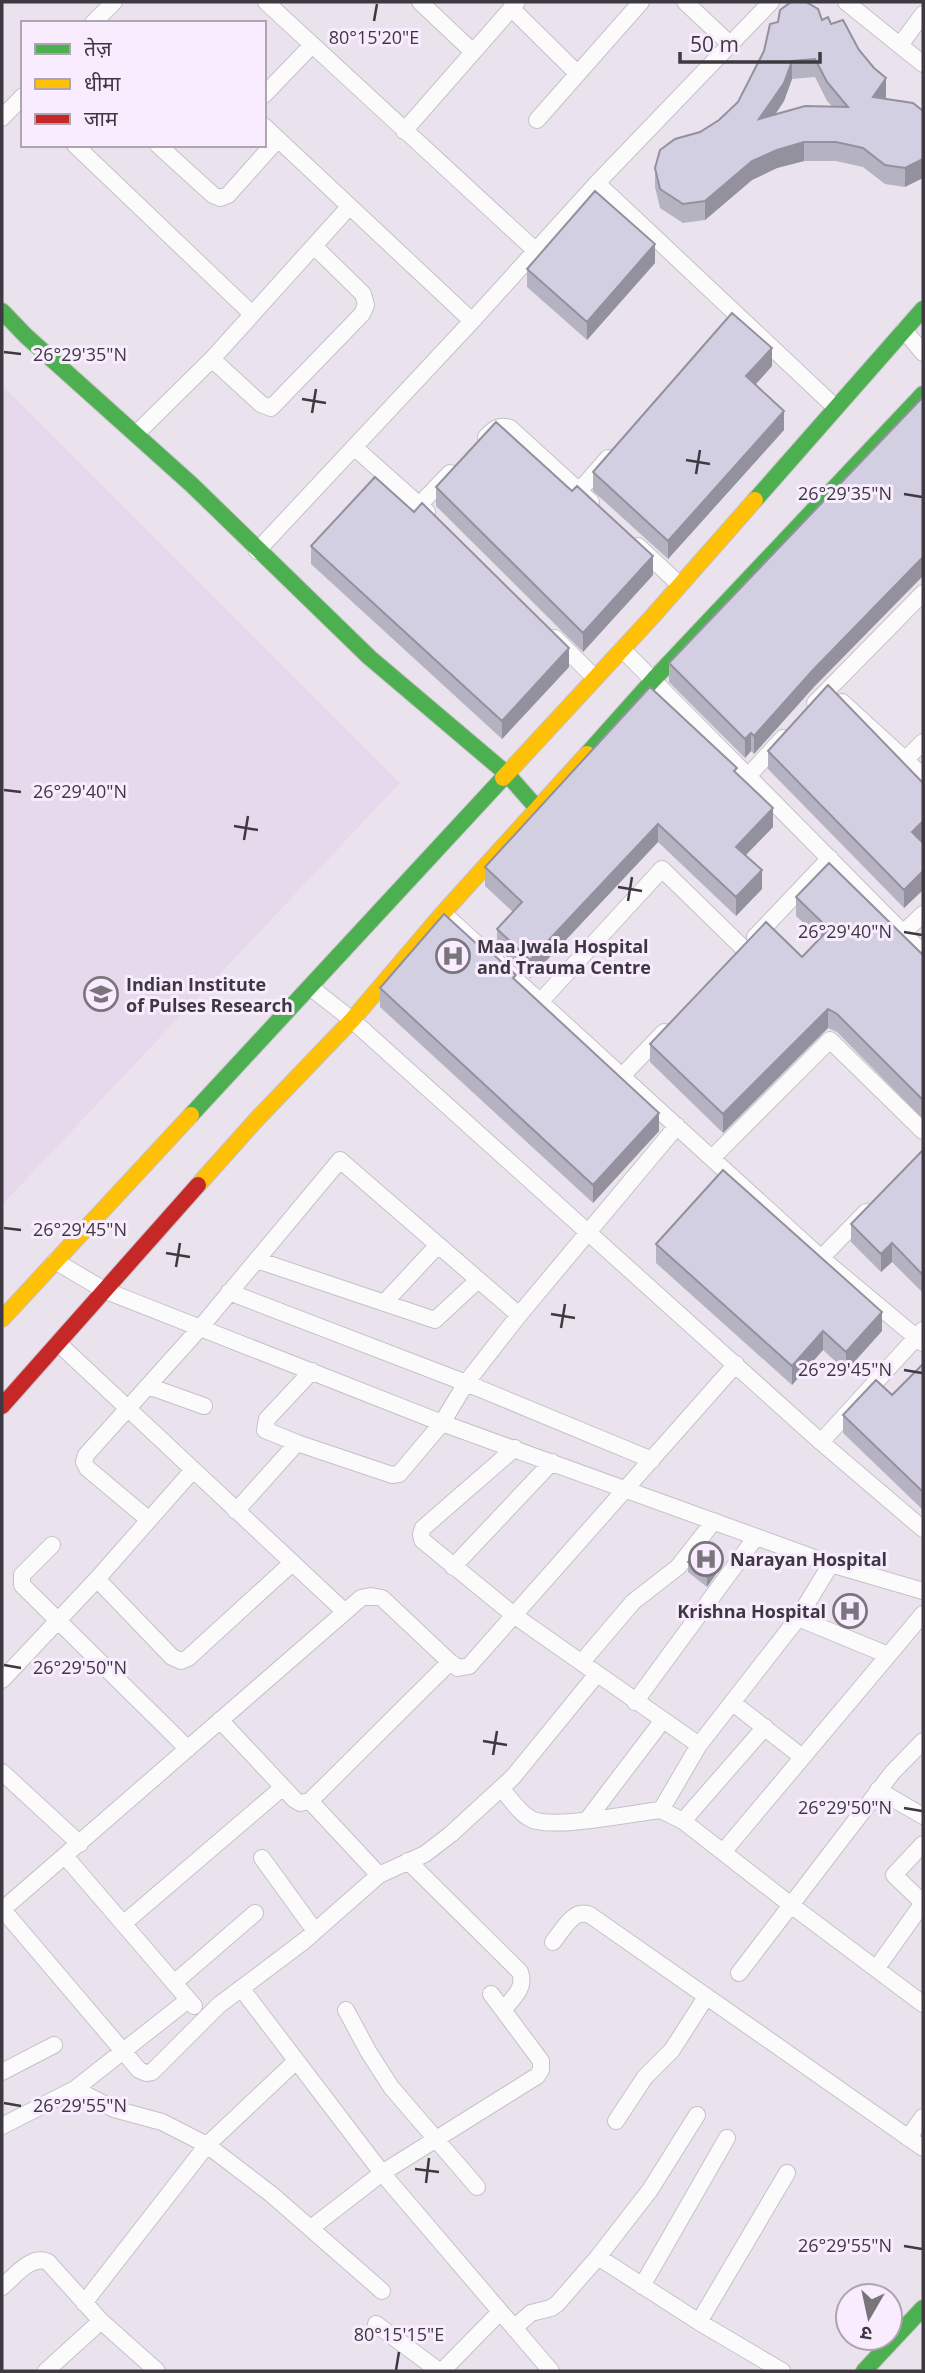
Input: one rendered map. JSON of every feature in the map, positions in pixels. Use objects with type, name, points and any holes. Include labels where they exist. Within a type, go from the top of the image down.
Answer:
[{"type":"street","points":[[95,21],[114,2]]},
{"type":"street","points":[[266,2],[536,251]]},
{"type":"street","points":[[420,2],[473,52]]},
{"type":"street","points":[[537,120],[641,2]]},
{"type":"street","points":[[685,2],[731,45]]},
{"type":"street","points":[[257,551],[597,183],[771,2]]},
{"type":"street","points":[[846,2],[923,64]]},
{"type":"street","points":[[404,131],[514,5],[577,73]]},
{"type":"street","points":[[900,45],[923,14]]},
{"type":"street","points":[[266,93],[312,45]]},
{"type":"street","points":[[2,118],[21,98]]},
{"type":"street","points":[[266,128],[472,321]]},
{"type":"street","points":[[160,147],[213,195],[220,198],[228,195],[278,139]]},
{"type":"street","points":[[77,147],[252,314]]},
{"type":"street","points":[[597,183],[730,317],[835,407]]},
{"type":"street","points":[[136,434],[212,359],[349,207]]},
{"type":"street","points":[[212,359],[261,404],[271,408],[362,314],[366,304],[363,294],[314,246]]},
{"type":"street","points":[[2,1319],[622,649],[923,309]]},
{"type":"street","points":[[2,311],[26,336],[192,485],[369,657],[508,774],[537,808]]},
{"type":"street","points":[[904,330],[923,353]]},
{"type":"street","points":[[2,1406],[257,1119],[352,1020],[443,913],[654,679],[923,394]]},
{"type":"street","points":[[476,447],[494,428],[510,428],[599,510]]},
{"type":"street","points":[[355,447],[439,524]]},
{"type":"street","points":[[579,491],[616,449]]},
{"type":"street","points":[[420,505],[457,466]]},
{"type":"street","points":[[629,538],[680,585]]},
{"type":"street","points":[[749,775],[827,689],[923,593]]},
{"type":"street","points":[[547,630],[595,678]]},
{"type":"street","points":[[622,649],[923,953]]},
{"type":"street","points":[[827,689],[923,776]]},
{"type":"street","points":[[906,759],[923,742]]},
{"type":"street","points":[[540,1002],[662,869],[739,954],[830,858]]},
{"type":"street","points":[[443,913],[821,1258],[921,1337],[821,1442]]},
{"type":"street","points":[[903,933],[923,914]]},
{"type":"street","points":[[310,987],[352,1020],[821,1442],[923,1529]]},
{"type":"street","points":[[622,1076],[678,1017]]},
{"type":"street","points":[[712,1158],[830,1041],[923,1131]]},
{"type":"street","points":[[312,1371],[267,1419],[265,1430],[392,1475],[399,1474],[442,1423],[466,1383],[519,1315],[677,1126]]},
{"type":"street","points":[[149,1520],[87,1468],[84,1462],[86,1455],[200,1328],[340,1160],[519,1315]]},
{"type":"street","points":[[821,1258],[877,1201]]},
{"type":"street","points":[[384,1303],[438,1245]]},
{"type":"street","points":[[257,1260],[435,1320],[478,1280]]},
{"type":"street","points":[[55,1261],[104,1290],[442,1423],[831,1564],[923,1591]]},
{"type":"street","points":[[229,1292],[466,1383],[652,1460]]},
{"type":"street","points":[[58,1343],[344,1611]]},
{"type":"street","points":[[597,1674],[529,1759],[440,1844],[379,1875],[287,1955],[205,2018],[152,2072],[138,2070],[2,1910],[361,1598],[371,1595],[382,1598],[450,1662],[458,1668],[469,1666],[736,1364]]},
{"type":"street","points":[[148,1386],[204,1406]]},
{"type":"street","points":[[236,1511],[297,1443]]},
{"type":"street","points":[[515,1448],[423,1528],[422,1540],[516,1616],[699,1745]]},
{"type":"street","points":[[453,1567],[552,1462]]},
{"type":"street","points":[[2,1680],[97,1579],[193,1470]]},
{"type":"street","points":[[582,1662],[633,1602],[678,1567],[714,1521]]},
{"type":"street","points":[[635,1702],[756,1537]]},
{"type":"street","points":[[52,1545],[22,1575],[22,1585],[188,1749]]},
{"type":"street","points":[[97,1579],[172,1657],[181,1661],[188,1658],[292,1563]]},
{"type":"street","points":[[660,1810],[699,1745],[798,1618],[831,1564]]},
{"type":"street","points":[[723,1852],[923,1614]]},
{"type":"street","points":[[798,1618],[888,1655]]},
{"type":"street","points":[[220,1720],[295,1800],[300,1803],[310,1801],[450,1662]]},
{"type":"street","points":[[733,1703],[802,1757]]},
{"type":"street","points":[[587,1820],[663,1720]]},
{"type":"street","points":[[683,1821],[765,1727]]},
{"type":"street","points":[[739,1973],[878,1790],[923,1741]]},
{"type":"street","points":[[2,1772],[80,1844]]},
{"type":"street","points":[[123,1924],[282,1788]]},
{"type":"street","points":[[501,1788],[534,1821],[587,1820],[660,1810],[683,1821],[876,1969],[921,1998]]},
{"type":"street","points":[[878,1790],[923,1816]]},
{"type":"street","points":[[310,1801],[379,1875]]},
{"type":"street","points":[[876,1969],[923,1903],[894,1875],[923,1844]]},
{"type":"street","points":[[65,1856],[205,2018]]},
{"type":"street","points":[[262,1858],[315,1931]]},
{"type":"street","points":[[408,1861],[520,1972],[522,1988],[503,2010]]},
{"type":"street","points":[[553,1942],[576,1914],[583,1912],[923,2148]]},
{"type":"street","points":[[174,1983],[255,1913]]},
{"type":"street","points":[[242,1988],[295,2062],[382,2173],[551,2371]]},
{"type":"street","points":[[311,2228],[382,2173],[537,2076],[541,2070],[541,2061],[491,1994]]},
{"type":"street","points":[[616,2121],[645,2077],[672,2050],[706,1997]]},
{"type":"street","points":[[2,2126],[75,2089],[188,2000]]},
{"type":"street","points":[[346,2010],[391,2087],[477,2187]]},
{"type":"street","points":[[2,2072],[54,2045]]},
{"type":"street","points":[[83,2303],[207,2145],[295,2062]]},
{"type":"street","points":[[75,2089],[114,2109],[162,2122],[207,2145],[311,2228],[382,2291]]},
{"type":"street","points":[[514,2328],[531,2313],[557,2304],[650,2190],[697,2115]]},
{"type":"street","points":[[908,2138],[923,2117]]},
{"type":"street","points":[[642,2286],[727,2138]]},
{"type":"street","points":[[699,2322],[787,2173]]},
{"type":"street","points":[[598,2256],[699,2322],[782,2371]]},
{"type":"street","points":[[2,2287],[33,2261],[43,2259],[100,2321],[157,2371]]},
{"type":"street","points":[[864,2371],[923,2308]]},
{"type":"street","points":[[376,2323],[440,2371],[500,2312]]},
{"type":"street","points":[[46,2371],[100,2321]]},
{"type":"shaded area","name":"Indian Institute of Pulses Research","points":[[2,385],[400,783],[2,1205]]},
{"type":"building","points":[[791,2],[806,2],[818,9],[822,20],[828,17],[831,24],[843,20],[859,50],[886,78],[873,97],[913,103],[923,111],[923,159],[905,168],[885,165],[863,148],[836,142],[804,142],[752,161],[705,201],[683,204],[660,189],[655,168],[660,150],[675,139],[700,132],[719,120],[738,102],[764,51],[770,24],[778,22],[780,10]],"holes":[[[815,59],[827,82],[848,107],[805,106],[759,119],[784,83],[792,61]]]},
{"type":"building","points":[[595,191],[655,244],[587,322],[527,269]]},
{"type":"building","points":[[732,313],[772,348],[746,376],[784,411],[668,541],[593,472]]},
{"type":"building","points":[[923,397],[923,557],[813,670],[754,736],[751,733],[745,739],[669,663]]},
{"type":"building","points":[[496,422],[572,491],[577,486],[653,556],[583,633],[436,487]]},
{"type":"building","points":[[375,477],[414,512],[422,503],[569,648],[502,721],[311,546]]},
{"type":"building","points":[[828,685],[923,783],[923,821],[912,832],[923,843],[923,871],[904,890],[768,751]]},
{"type":"building","points":[[650,687],[737,768],[734,771],[773,808],[736,847],[762,870],[736,897],[658,824],[530,960],[497,929],[522,902],[485,867]]},
{"type":"building","points":[[829,863],[923,955],[923,1100],[837,1014],[828,1009],[723,1114],[650,1044],[766,922],[802,957],[829,929],[796,897]]},
{"type":"building","points":[[444,914],[516,975],[513,978],[659,1113],[593,1185],[380,988]]},
{"type":"building","points":[[923,1150],[923,1275],[892,1243],[881,1254],[851,1224]]},
{"type":"building","points":[[723,1170],[882,1312],[846,1352],[823,1331],[792,1366],[656,1244]]},
{"type":"building","points":[[923,1364],[923,1492],[843,1415],[876,1380],[892,1395]]},
{"type":"building","points":[[702,1543],[721,1558],[707,1577],[688,1562]]},
{"type":"traffic: fast","points":[[755,500],[923,309]]},
{"type":"traffic: fast","points":[[2,311],[26,336],[192,485],[369,657],[507,774],[537,808]]},
{"type":"traffic: fast","points":[[587,754],[654,679],[923,394]]},
{"type":"traffic: fast","points":[[191,1115],[503,778]]},
{"type":"traffic: fast","points":[[864,2371],[923,2308]]},
{"type":"traffic: slow","points":[[503,778],[652,617],[755,500]]},
{"type":"traffic: slow","points":[[198,1185],[352,1020],[443,913],[587,754]]},
{"type":"traffic: slow","points":[[2,1319],[191,1115]]},
{"type":"traffic: jam","points":[[2,1406],[198,1185]]},
{"type":"place","name":"Maa Jwala Hospital and Trauma Centre","points":[[453,956]]},
{"type":"place","name":"Indian Institute of Pulses Research","points":[[101,994]]},
{"type":"place","name":"Narayan Hospital","points":[[706,1559]]},
{"type":"place","name":"Krishna Hospital","points":[[850,1611]]}]
